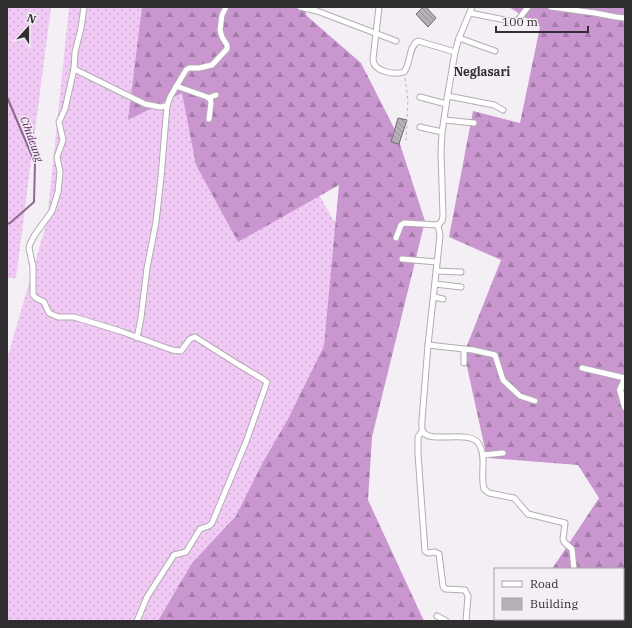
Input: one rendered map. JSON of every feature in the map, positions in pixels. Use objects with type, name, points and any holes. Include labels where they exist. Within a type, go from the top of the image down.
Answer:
[{"type":"street","points":[[84,7],[75,52],[74,69],[65,109],[59,122],[63,140],[57,157],[60,172],[58,192],[52,211],[34,236],[29,248],[32,266],[33,295],[44,302],[48,311],[52,315],[60,318],[74,317],[179,351],[183,349],[192,338],[195,338],[264,380],[267,384],[246,442],[212,523],[209,526],[200,529],[186,552],[174,555],[147,597],[137,621]]},
{"type":"street","points":[[137,338],[147,268],[156,222],[167,106],[170,97],[186,70],[189,68],[199,68],[212,65],[227,49],[227,45],[220,30],[222,15],[226,7]]},
{"type":"street","points":[[300,7],[317,11],[396,41]]},
{"type":"street","points":[[380,7],[374,60],[376,67],[400,74],[404,72],[407,69],[413,46],[418,41],[455,52]]},
{"type":"street","points":[[438,225],[442,221],[443,216],[441,152],[446,104],[455,52],[459,38],[472,7]]},
{"type":"street","points":[[470,13],[516,22],[528,7]]},
{"type":"street","points":[[551,7],[625,18]]},
{"type":"street","points":[[459,38],[495,51]]},
{"type":"street","points":[[74,69],[145,104],[160,107],[167,106]]},
{"type":"street","points":[[176,86],[211,100],[208,119]]},
{"type":"street","points":[[208,98],[216,95]]},
{"type":"street","points":[[448,96],[488,104],[502,110]]},
{"type":"street","points":[[420,97],[446,104]]},
{"type":"street","points":[[445,120],[474,123]]},
{"type":"street","points":[[420,127],[442,132]]},
{"type":"street","points":[[396,238],[401,225],[404,223],[438,225]]},
{"type":"street","points":[[438,225],[440,236],[428,346],[422,431],[418,436],[418,454],[425,551],[428,553],[438,553],[443,586],[445,589],[465,590],[468,593],[466,621]]},
{"type":"street","points":[[402,259],[437,262]]},
{"type":"street","points":[[436,271],[461,272]]},
{"type":"street","points":[[435,284],[461,286]]},
{"type":"street","points":[[434,297],[443,299]]},
{"type":"street","points":[[428,346],[483,351],[495,355],[503,380],[520,396],[535,401]]},
{"type":"street","points":[[464,349],[464,363]]},
{"type":"street","points":[[582,368],[625,379],[620,390],[625,407]]},
{"type":"street","points":[[422,431],[431,436],[467,437],[474,439],[479,444],[483,455],[484,489],[489,493],[514,498],[528,514],[565,523],[563,539],[572,550],[574,568]]},
{"type":"street","points":[[483,455],[503,453]]},
{"type":"street","points":[[437,616],[446,621]]},
{"type":"path","points":[[404,72],[408,100],[406,141]]},
{"type":"shaded area","points":[[7,7],[51,7],[16,278],[7,278]]},
{"type":"shaded area","points":[[69,7],[193,7],[294,151],[382,305],[206,621],[7,621],[7,359],[47,221]]},
{"type":"green space","points":[[142,7],[303,7],[307,16],[361,63],[396,132],[425,221],[372,437],[368,500],[424,621],[158,621],[192,563],[236,516],[262,464],[288,419],[324,346],[339,185],[238,242],[196,165],[182,93],[128,120]]},
{"type":"green space","points":[[509,7],[625,7],[625,621],[533,621],[624,620],[624,568],[553,568],[599,498],[578,465],[487,458],[464,353],[501,260],[449,237],[473,111],[520,123],[540,27]]},
{"type":"building","points":[[423,7],[426,7],[436,18],[428,27],[416,14]]},
{"type":"building","points":[[398,118],[407,120],[399,144],[391,142]]},
{"type":"waterway","name":"Cihideung","points":[[7,97],[35,163],[34,202],[7,224]]},
{"type":"district","name":"Neglasari","points":[[482,71]]}]
